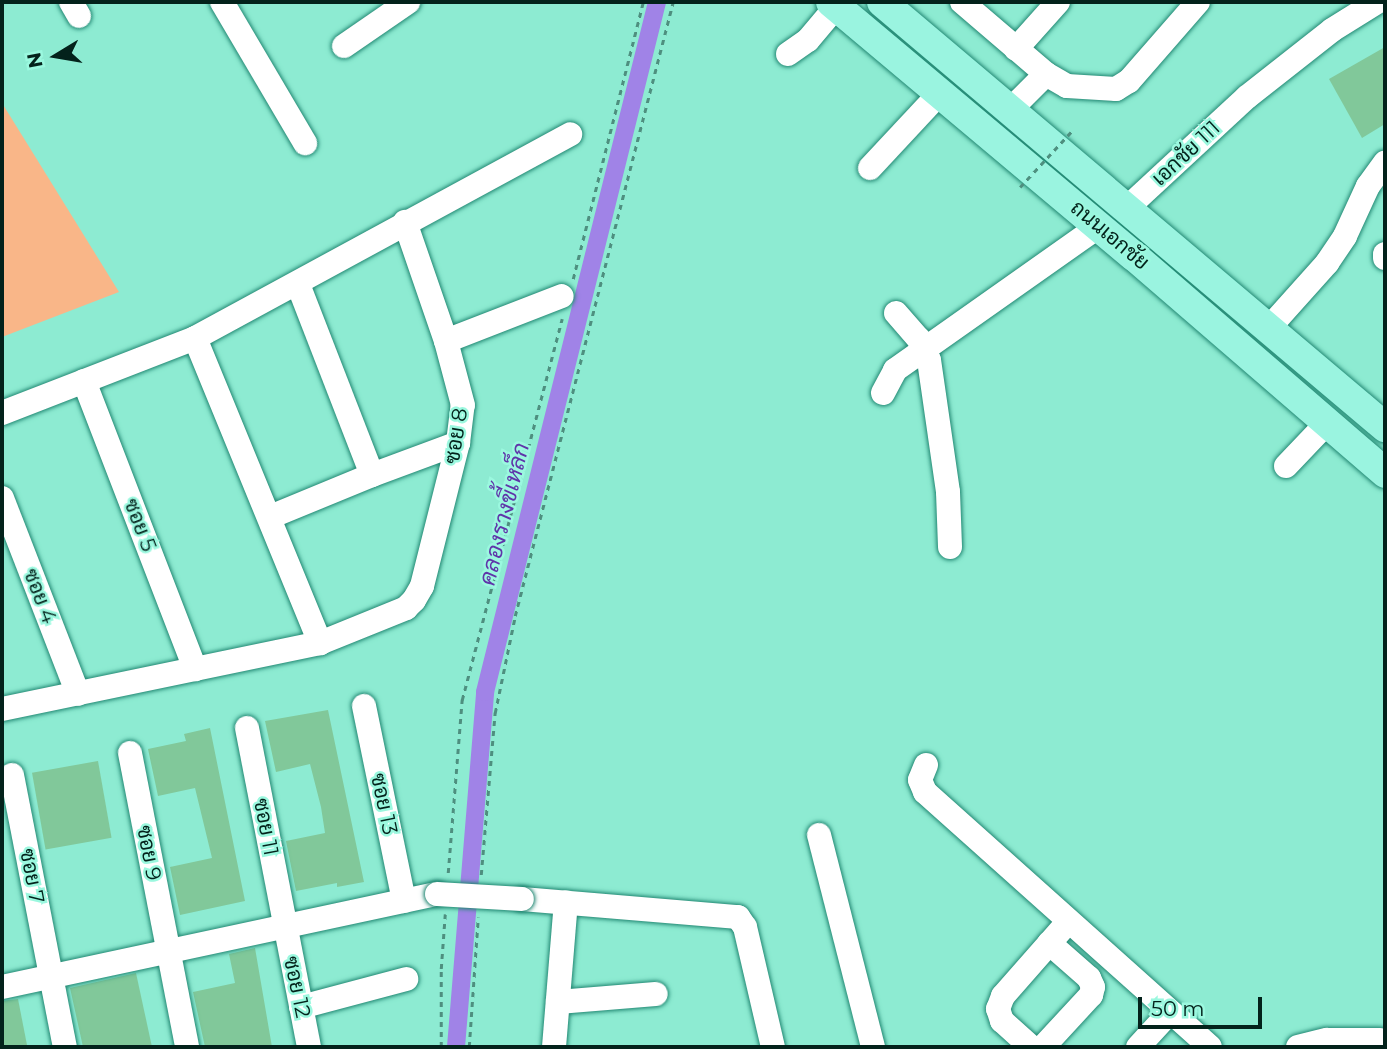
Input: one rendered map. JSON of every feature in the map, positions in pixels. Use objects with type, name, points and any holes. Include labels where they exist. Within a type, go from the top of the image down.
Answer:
[{"type":"main road","name":"ถนนเอกชัย","points":[[882,2],[1385,427]]},
{"type":"main road","name":"ถนนเอกชัย","points":[[836,3],[1385,473]]},
{"type":"street","points":[[222,2],[305,143]]},
{"type":"street","points":[[344,46],[408,2]]},
{"type":"street","points":[[962,2],[1046,74],[1066,86],[1116,89],[1129,81],[1193,4]]},
{"type":"street","points":[[1016,49],[1058,2]]},
{"type":"street","name":"เอกชัย 111","points":[[1126,209],[1247,97],[1332,30],[1377,2]]},
{"type":"street","points":[[788,54],[808,40],[836,3]]},
{"type":"street","points":[[1010,110],[1046,74]]},
{"type":"street","points":[[870,168],[940,93]]},
{"type":"street","points":[[2,413],[195,338],[570,134]]},
{"type":"street","points":[[1268,328],[1327,263],[1345,236],[1368,186],[1385,163]]},
{"type":"street","name":"ซอย 8","points":[[320,643],[406,608],[422,586],[458,443],[463,405],[446,341],[405,222]]},
{"type":"street","points":[[883,393],[895,370],[1099,226]]},
{"type":"street","points":[[298,284],[372,475]]},
{"type":"street","points":[[446,341],[566,297]]},
{"type":"street","points":[[896,313],[929,360],[948,492],[950,547]]},
{"type":"street","points":[[2,709],[320,643],[195,338]]},
{"type":"street","name":"ซอย 5","points":[[84,382],[195,669]]},
{"type":"street","points":[[1286,466],[1327,423]]},
{"type":"street","points":[[270,517],[458,443]]},
{"type":"street","name":"ซอย 4","points":[[2,498],[78,694]]},
{"type":"street","name":"ซอย 13","points":[[364,706],[404,901]]},
{"type":"street","name":"ซอย 11","points":[[247,728],[284,927]]},
{"type":"street","name":"ซอย 9","points":[[130,753],[187,1047]]},
{"type":"street","points":[[926,765],[920,780],[925,792],[1210,1047]]},
{"type":"street","name":"ซอย 7","points":[[12,775],[52,977]]},
{"type":"street","points":[[819,835],[873,1047]]},
{"type":"street","points":[[2,987],[404,901],[444,890],[738,917],[745,927],[773,1047]]},
{"type":"street","points":[[554,1047],[566,902]]},
{"type":"street","points":[[1031,1047],[1002,1021],[998,1009],[1003,996],[1068,922]]},
{"type":"street","name":"ซอย 12","points":[[284,927],[309,1047]]},
{"type":"street","points":[[1043,1047],[1091,995],[1093,987],[1089,978],[1049,943]]},
{"type":"street","points":[[52,977],[65,1047]]},
{"type":"street","points":[[300,1007],[406,979]]},
{"type":"street","points":[[558,1002],[656,994]]},
{"type":"street","points":[[1138,1047],[1170,1012]]},
{"type":"street","points":[[1298,1047],[1327,1040],[1382,1040]]},
{"type":"path","points":[[441,1047],[444,890],[462,699],[643,2]]},
{"type":"path","points":[[480,884],[495,713],[515,616],[673,2]]},
{"type":"path","points":[[1020,187],[1071,132]]},
{"type":"path","points":[[468,1047],[478,911]]},
{"type":"shaded area","points":[[2,103],[119,292],[2,337]]},
{"type":"building","points":[[1385,47],[1385,124],[1362,138],[1329,79]]},
{"type":"building","points":[[328,710],[364,882],[337,887],[337,883],[296,891],[286,841],[325,833],[321,807],[310,764],[276,772],[265,721]]},
{"type":"building","points":[[210,728],[245,901],[180,915],[170,867],[212,858],[195,788],[158,796],[148,749],[186,741],[184,734]]},
{"type":"building","points":[[98,761],[112,838],[46,849],[32,773]]},
{"type":"building","points":[[255,948],[272,1047],[205,1047],[193,992],[235,983],[229,954]]},
{"type":"building","points":[[136,973],[152,1047],[83,1047],[70,988]]},
{"type":"building","points":[[18,999],[27,1045],[2,1047],[2,1001]]},
{"type":"waterway","name":"คลองรางขี้เหล็ก","points":[[456,1047],[485,692],[657,2]]}]
